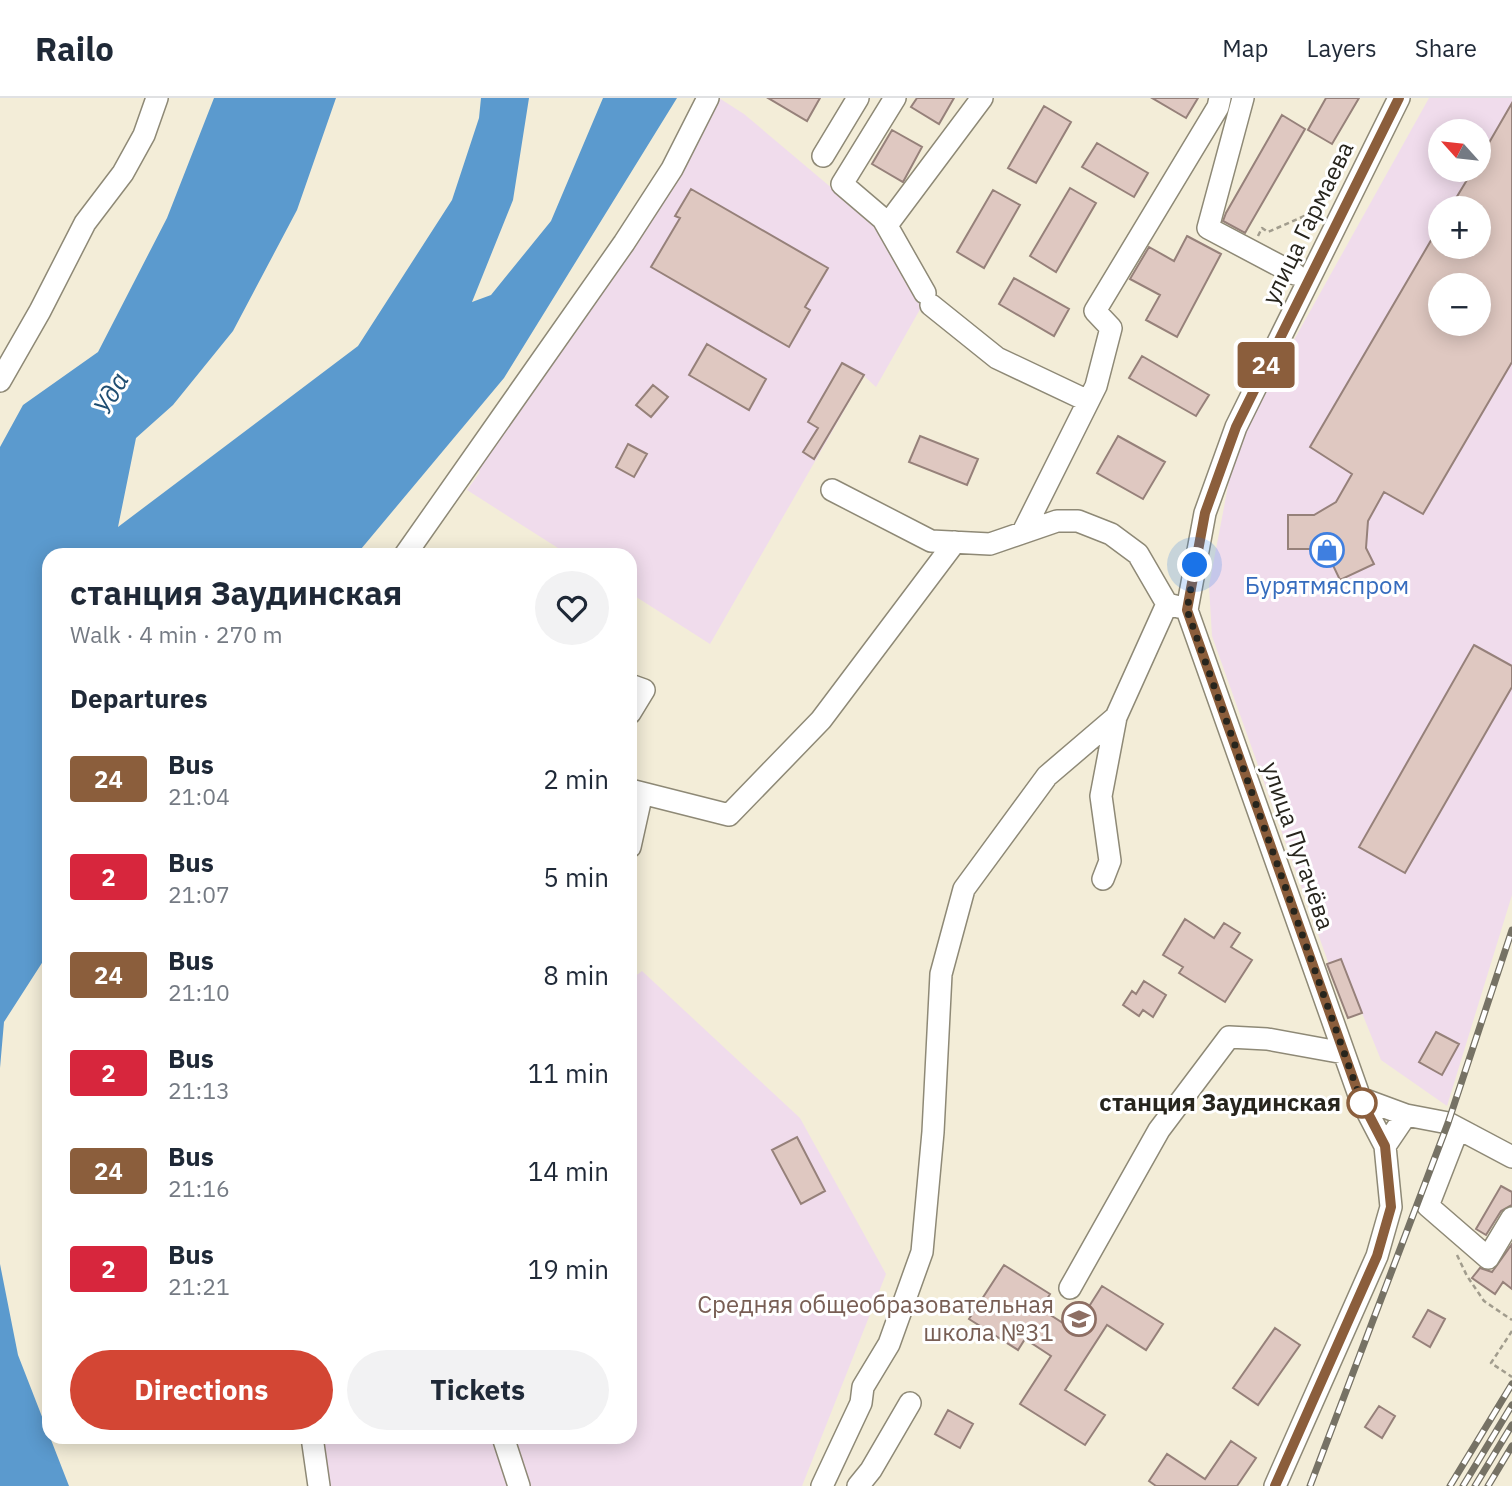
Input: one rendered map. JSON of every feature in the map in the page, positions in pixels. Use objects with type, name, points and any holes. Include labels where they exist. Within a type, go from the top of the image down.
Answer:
[{"type":"street","points":[[0,381],[85,223],[123,173],[144,135],[157,98]]},
{"type":"street","points":[[410,548],[624,243],[672,169],[708,98]]},
{"type":"street","points":[[823,156],[858,98]]},
{"type":"street","points":[[895,98],[842,184],[887,225],[928,299],[998,358],[1088,401]]},
{"type":"street","points":[[887,225],[982,98]]},
{"type":"street","points":[[1023,532],[1096,386],[1111,328],[1096,311],[1218,107],[1220,98]]},
{"type":"street","points":[[1243,98],[1208,228],[1295,274]]},
{"type":"street","name":"улица Гармаева","points":[[1187,610],[1205,513],[1236,427],[1399,98]]},
{"type":"street","points":[[832,490],[931,541],[990,544],[1057,521],[1078,521],[1111,534],[1138,554],[1167,604],[1187,610]]},
{"type":"street","points":[[637,791],[729,815],[821,720],[955,542]]},
{"type":"street","points":[[1104,879],[1110,860],[1101,796],[1116,717],[1167,604]]},
{"type":"street","name":"улица Пугачёва","points":[[1187,610],[1360,1098],[1385,1146],[1391,1207],[1377,1256],[1275,1486]]},
{"type":"street","points":[[637,688],[644,690],[637,702]]},
{"type":"street","points":[[822,1486],[861,1403],[863,1387],[889,1344],[922,1252],[933,1132],[941,974],[964,889],[1047,776],[1116,717]]},
{"type":"street","points":[[1070,1288],[1159,1130],[1229,1037],[1267,1039],[1344,1053]]},
{"type":"street","points":[[1360,1098],[1406,1115],[1448,1124],[1512,1157]]},
{"type":"street","points":[[1385,1146],[1406,1115]]},
{"type":"street","points":[[1458,1129],[1428,1206],[1488,1258],[1512,1219]]},
{"type":"street","points":[[858,1486],[871,1470],[910,1403]]},
{"type":"street","points":[[313,1444],[319,1486]]},
{"type":"street","points":[[505,1444],[519,1486]]},
{"type":"path","points":[[1251,250],[1262,228],[1268,232],[1331,204]]},
{"type":"path","points":[[1455,1251],[1467,1276],[1484,1301],[1511,1320]]},
{"type":"path","points":[[1512,1331],[1491,1363],[1512,1377]]},
{"type":"shaded area","points":[[711,98],[719,98],[744,114],[878,227],[923,304],[876,387],[864,376],[710,644],[637,597],[637,548],[558,548],[467,490],[480,472],[471,465]]},
{"type":"shaded area","name":"Бурятмяспром","points":[[1429,98],[1512,98],[1512,895],[1447,1106],[1381,1060],[1362,1013],[1348,1018],[1212,636],[1209,586],[1236,444]]},
{"type":"shaded area","points":[[642,971],[800,1118],[886,1274],[802,1486],[327,1486],[321,1444],[637,1444],[637,975]]},
{"type":"water","name":"Уда","points":[[214,98],[336,98],[297,210],[233,331],[173,405],[136,438],[118,527],[358,346],[452,200],[479,118],[481,98],[529,98],[513,200],[472,302],[491,295],[551,221],[603,98],[677,98],[504,378],[362,548],[42,548],[42,963],[4,1022],[0,1068],[0,447],[23,405],[98,352],[167,218]]},
{"type":"water","points":[[0,1264],[18,1355],[42,1417],[42,1444],[53,1444],[69,1486],[0,1486]]},
{"type":"building","points":[[768,98],[820,98],[807,121]]},
{"type":"building","points":[[917,98],[954,98],[939,124],[911,107]]},
{"type":"building","points":[[1152,98],[1198,98],[1186,118]]},
{"type":"building","points":[[1326,98],[1359,98],[1332,144],[1308,130]]},
{"type":"building","points":[[1512,103],[1512,362],[1423,514],[1384,492],[1368,521],[1366,548],[1374,564],[1340,580],[1330,559],[1314,549],[1288,549],[1288,515],[1314,515],[1336,502],[1352,474],[1310,447],[1428,245],[1428,259],[1491,259],[1491,196],[1457,196],[1466,182],[1491,182],[1491,139]]},
{"type":"building","points":[[1044,106],[1071,122],[1036,183],[1008,168]]},
{"type":"building","points":[[1282,115],[1305,129],[1245,233],[1223,221]]},
{"type":"building","points":[[892,130],[922,147],[903,182],[872,164]]},
{"type":"building","points":[[1097,143],[1148,173],[1134,197],[1082,167]]},
{"type":"building","points":[[1070,188],[1096,203],[1056,272],[1030,256]]},
{"type":"building","points":[[691,189],[828,268],[805,307],[810,310],[789,347],[651,267],[680,218],[675,216]]},
{"type":"building","points":[[993,190],[1020,205],[984,268],[957,252]]},
{"type":"building","points":[[1187,236],[1221,254],[1177,337],[1146,320],[1160,295],[1130,279],[1149,247],[1174,261]]},
{"type":"building","points":[[1014,278],[1069,309],[1054,336],[999,304]]},
{"type":"building","points":[[707,344],[766,379],[749,410],[689,375]]},
{"type":"building","points":[[1142,356],[1209,395],[1196,416],[1129,378]]},
{"type":"building","points":[[842,363],[864,375],[814,459],[803,452],[818,428],[808,422]]},
{"type":"building","points":[[653,385],[668,397],[651,417],[636,405]]},
{"type":"building","points":[[920,436],[978,459],[967,485],[909,462]]},
{"type":"building","points":[[1118,436],[1165,462],[1143,499],[1097,473]]},
{"type":"building","points":[[628,444],[647,454],[634,477],[616,467]]},
{"type":"building","points":[[1474,645],[1512,666],[1512,687],[1405,873],[1359,847]]},
{"type":"building","points":[[1185,919],[1214,938],[1224,923],[1240,933],[1231,947],[1252,960],[1225,1002],[1179,973],[1183,967],[1163,955]]},
{"type":"building","points":[[1341,959],[1362,1013],[1348,1018],[1327,964]]},
{"type":"building","points":[[1144,981],[1166,995],[1153,1017],[1143,1010],[1139,1016],[1123,1005],[1132,991],[1136,994]]},
{"type":"building","points":[[1436,1032],[1459,1044],[1442,1075],[1419,1062]]},
{"type":"building","points":[[797,1137],[825,1191],[801,1204],[772,1150]]},
{"type":"building","points":[[1501,1186],[1512,1192],[1512,1205],[1501,1211],[1486,1235],[1476,1229]]},
{"type":"building","points":[[1512,1244],[1512,1289],[1503,1282],[1495,1294],[1472,1278],[1480,1268],[1492,1272]]},
{"type":"building","points":[[1004,1265],[1050,1294],[1041,1309],[1074,1330],[1102,1286],[1163,1324],[1146,1350],[1107,1325],[1065,1390],[1105,1415],[1085,1445],[1020,1404],[1051,1356],[1025,1339],[1018,1350],[969,1319]]},
{"type":"building","points":[[1428,1310],[1445,1319],[1430,1347],[1413,1337]]},
{"type":"building","points":[[1275,1328],[1300,1345],[1258,1405],[1233,1388]]},
{"type":"building","points":[[1379,1406],[1395,1416],[1382,1438],[1365,1427]]},
{"type":"building","points":[[948,1410],[973,1424],[960,1448],[935,1434]]},
{"type":"building","points":[[1231,1441],[1256,1458],[1237,1486],[1156,1486],[1149,1481],[1167,1454],[1205,1479]]},
{"type":"railway","points":[[1310,1486],[1448,1123],[1512,930]]},
{"type":"railway","points":[[1450,1486],[1512,1384]]},
{"type":"railway","points":[[1463,1486],[1512,1405]]},
{"type":"railway","points":[[1475,1486],[1512,1425]]},
{"type":"railway","points":[[1488,1486],[1512,1446]]},
{"type":"bus line","name":"24","points":[[1275,1486],[1377,1256],[1391,1207],[1385,1146],[1360,1098],[1187,610],[1205,513],[1236,427],[1399,98]]},
{"type":"place","name":"Бурятмяспром","points":[[1327,550]]},
{"type":"place","name":"станция Заудинская","points":[[1362,1103]]},
{"type":"place","name":"Средняя общеобразовательная школа №31","points":[[1079,1319]]},
{"type":"route","points":[[1195,565],[1187,610],[1362,1103]]}]
